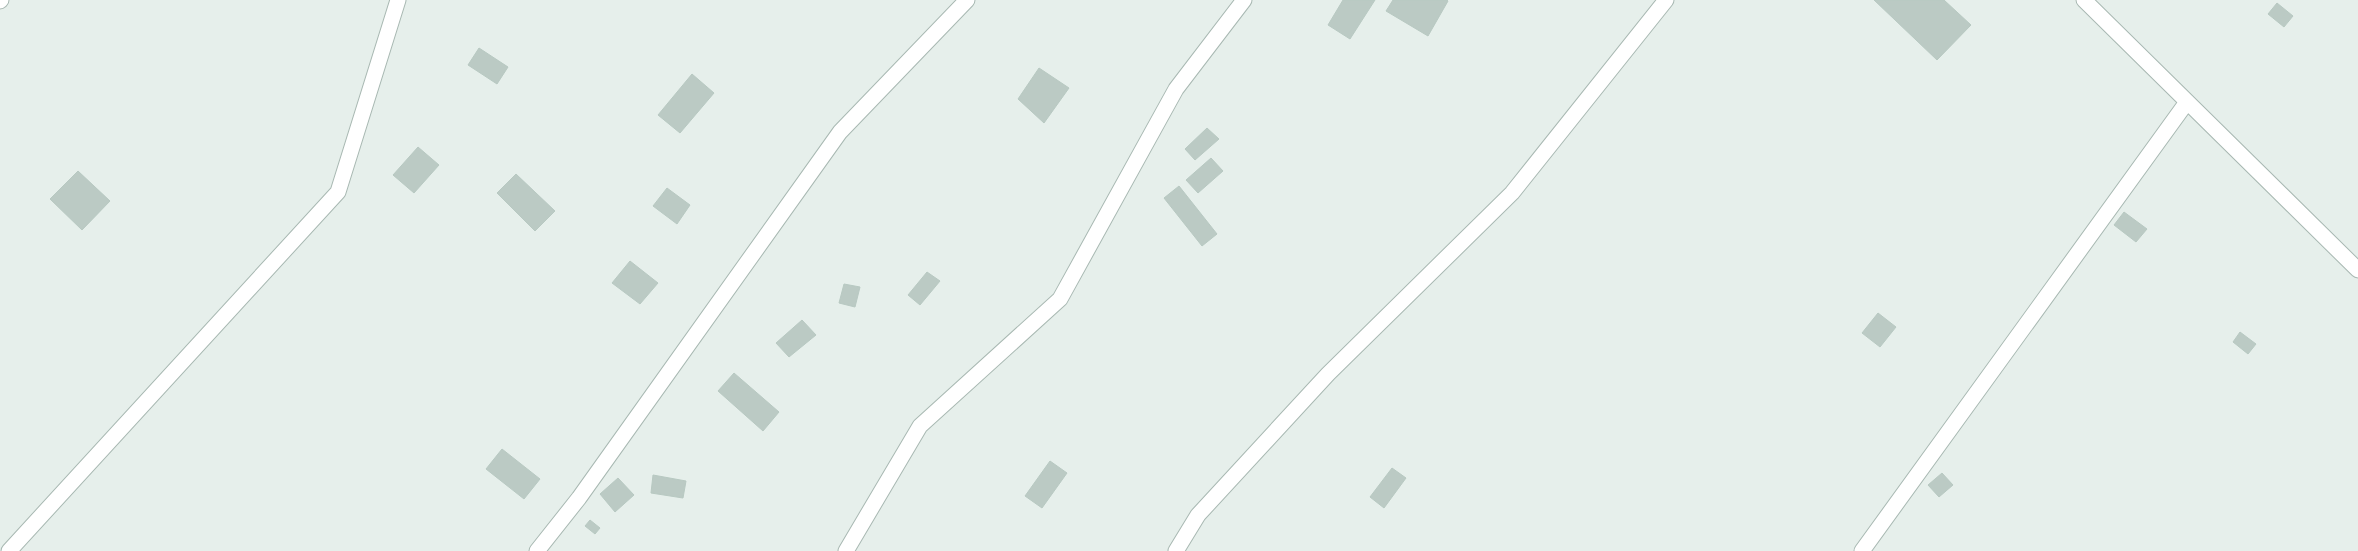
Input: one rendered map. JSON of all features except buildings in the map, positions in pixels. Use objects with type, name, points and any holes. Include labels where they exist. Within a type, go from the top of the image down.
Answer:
[{"type":"street","points":[[9,551],[338,192],[398,0]]},
{"type":"street","points":[[537,551],[585,490],[840,132],[967,0]]},
{"type":"street","points":[[846,551],[920,426],[1060,299],[1176,88],[1244,0]]},
{"type":"street","points":[[1176,551],[1198,515],[1328,374],[1512,193],[1666,0]]},
{"type":"street","points":[[2084,0],[2358,270]]},
{"type":"street","points":[[1862,551],[2188,102]]}]
